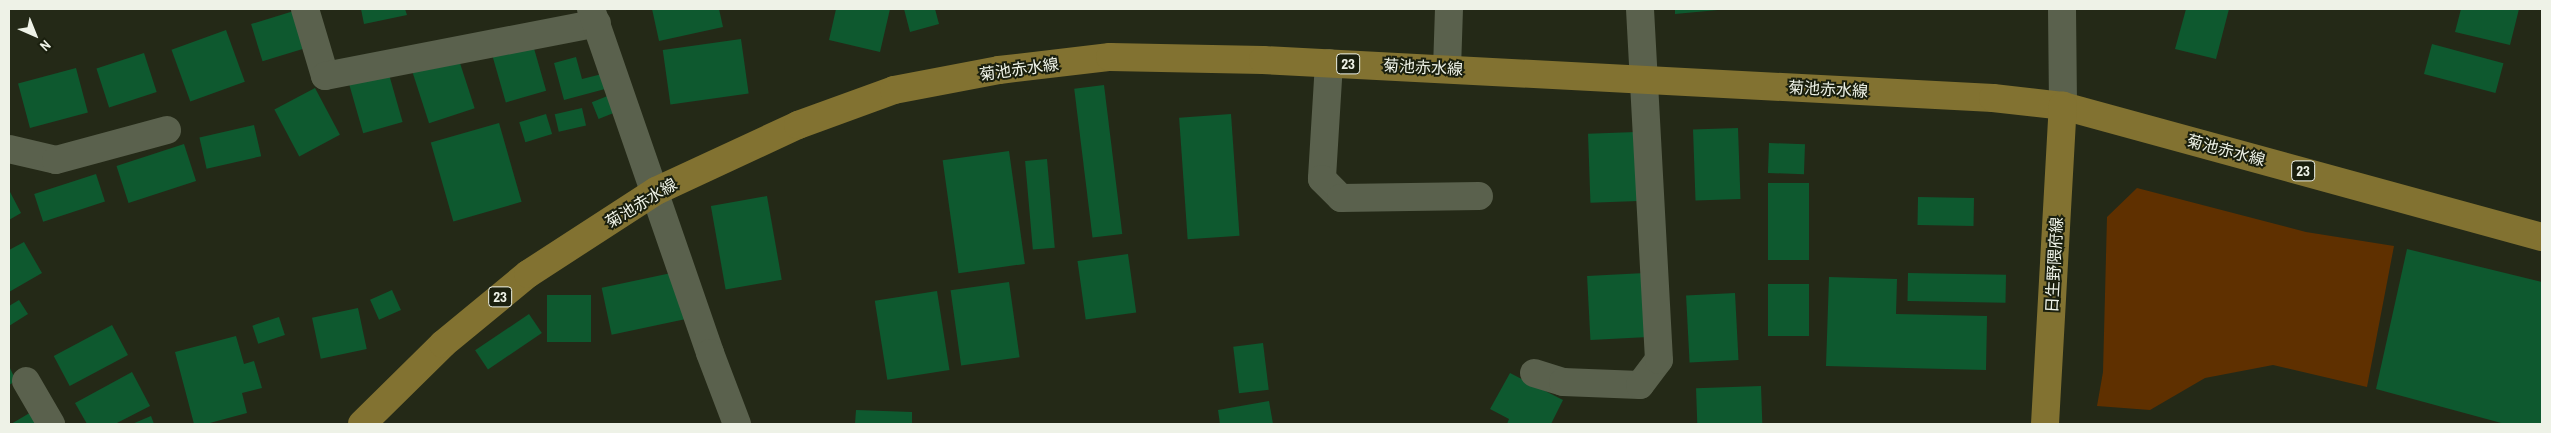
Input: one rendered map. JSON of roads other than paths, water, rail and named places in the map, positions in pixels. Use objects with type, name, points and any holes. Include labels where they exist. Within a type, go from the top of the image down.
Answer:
[{"type":"main road","name":"菊池赤水線","points":[[362,424],[442,344],[528,274],[656,191],[798,125],[903,88],[999,70],[1110,57],[1328,63],[1643,79],[1993,98],[2063,106],[2542,237]]},
{"type":"main road","name":"日生野隈府線","points":[[2045,424],[2063,106]]},
{"type":"street","points":[[305,9],[325,76],[594,16],[656,191],[710,353],[737,424]]},
{"type":"street","points":[[1447,69],[1449,9]]},
{"type":"street","points":[[1534,373],[1563,382],[1640,385],[1659,360],[1640,9]]},
{"type":"street","points":[[2062,9],[2063,106]]},
{"type":"street","points":[[1328,63],[1322,179],[1341,198],[1479,196]]},
{"type":"street","points":[[9,148],[56,160],[167,130]]},
{"type":"street","points":[[26,381],[51,424]]}]
